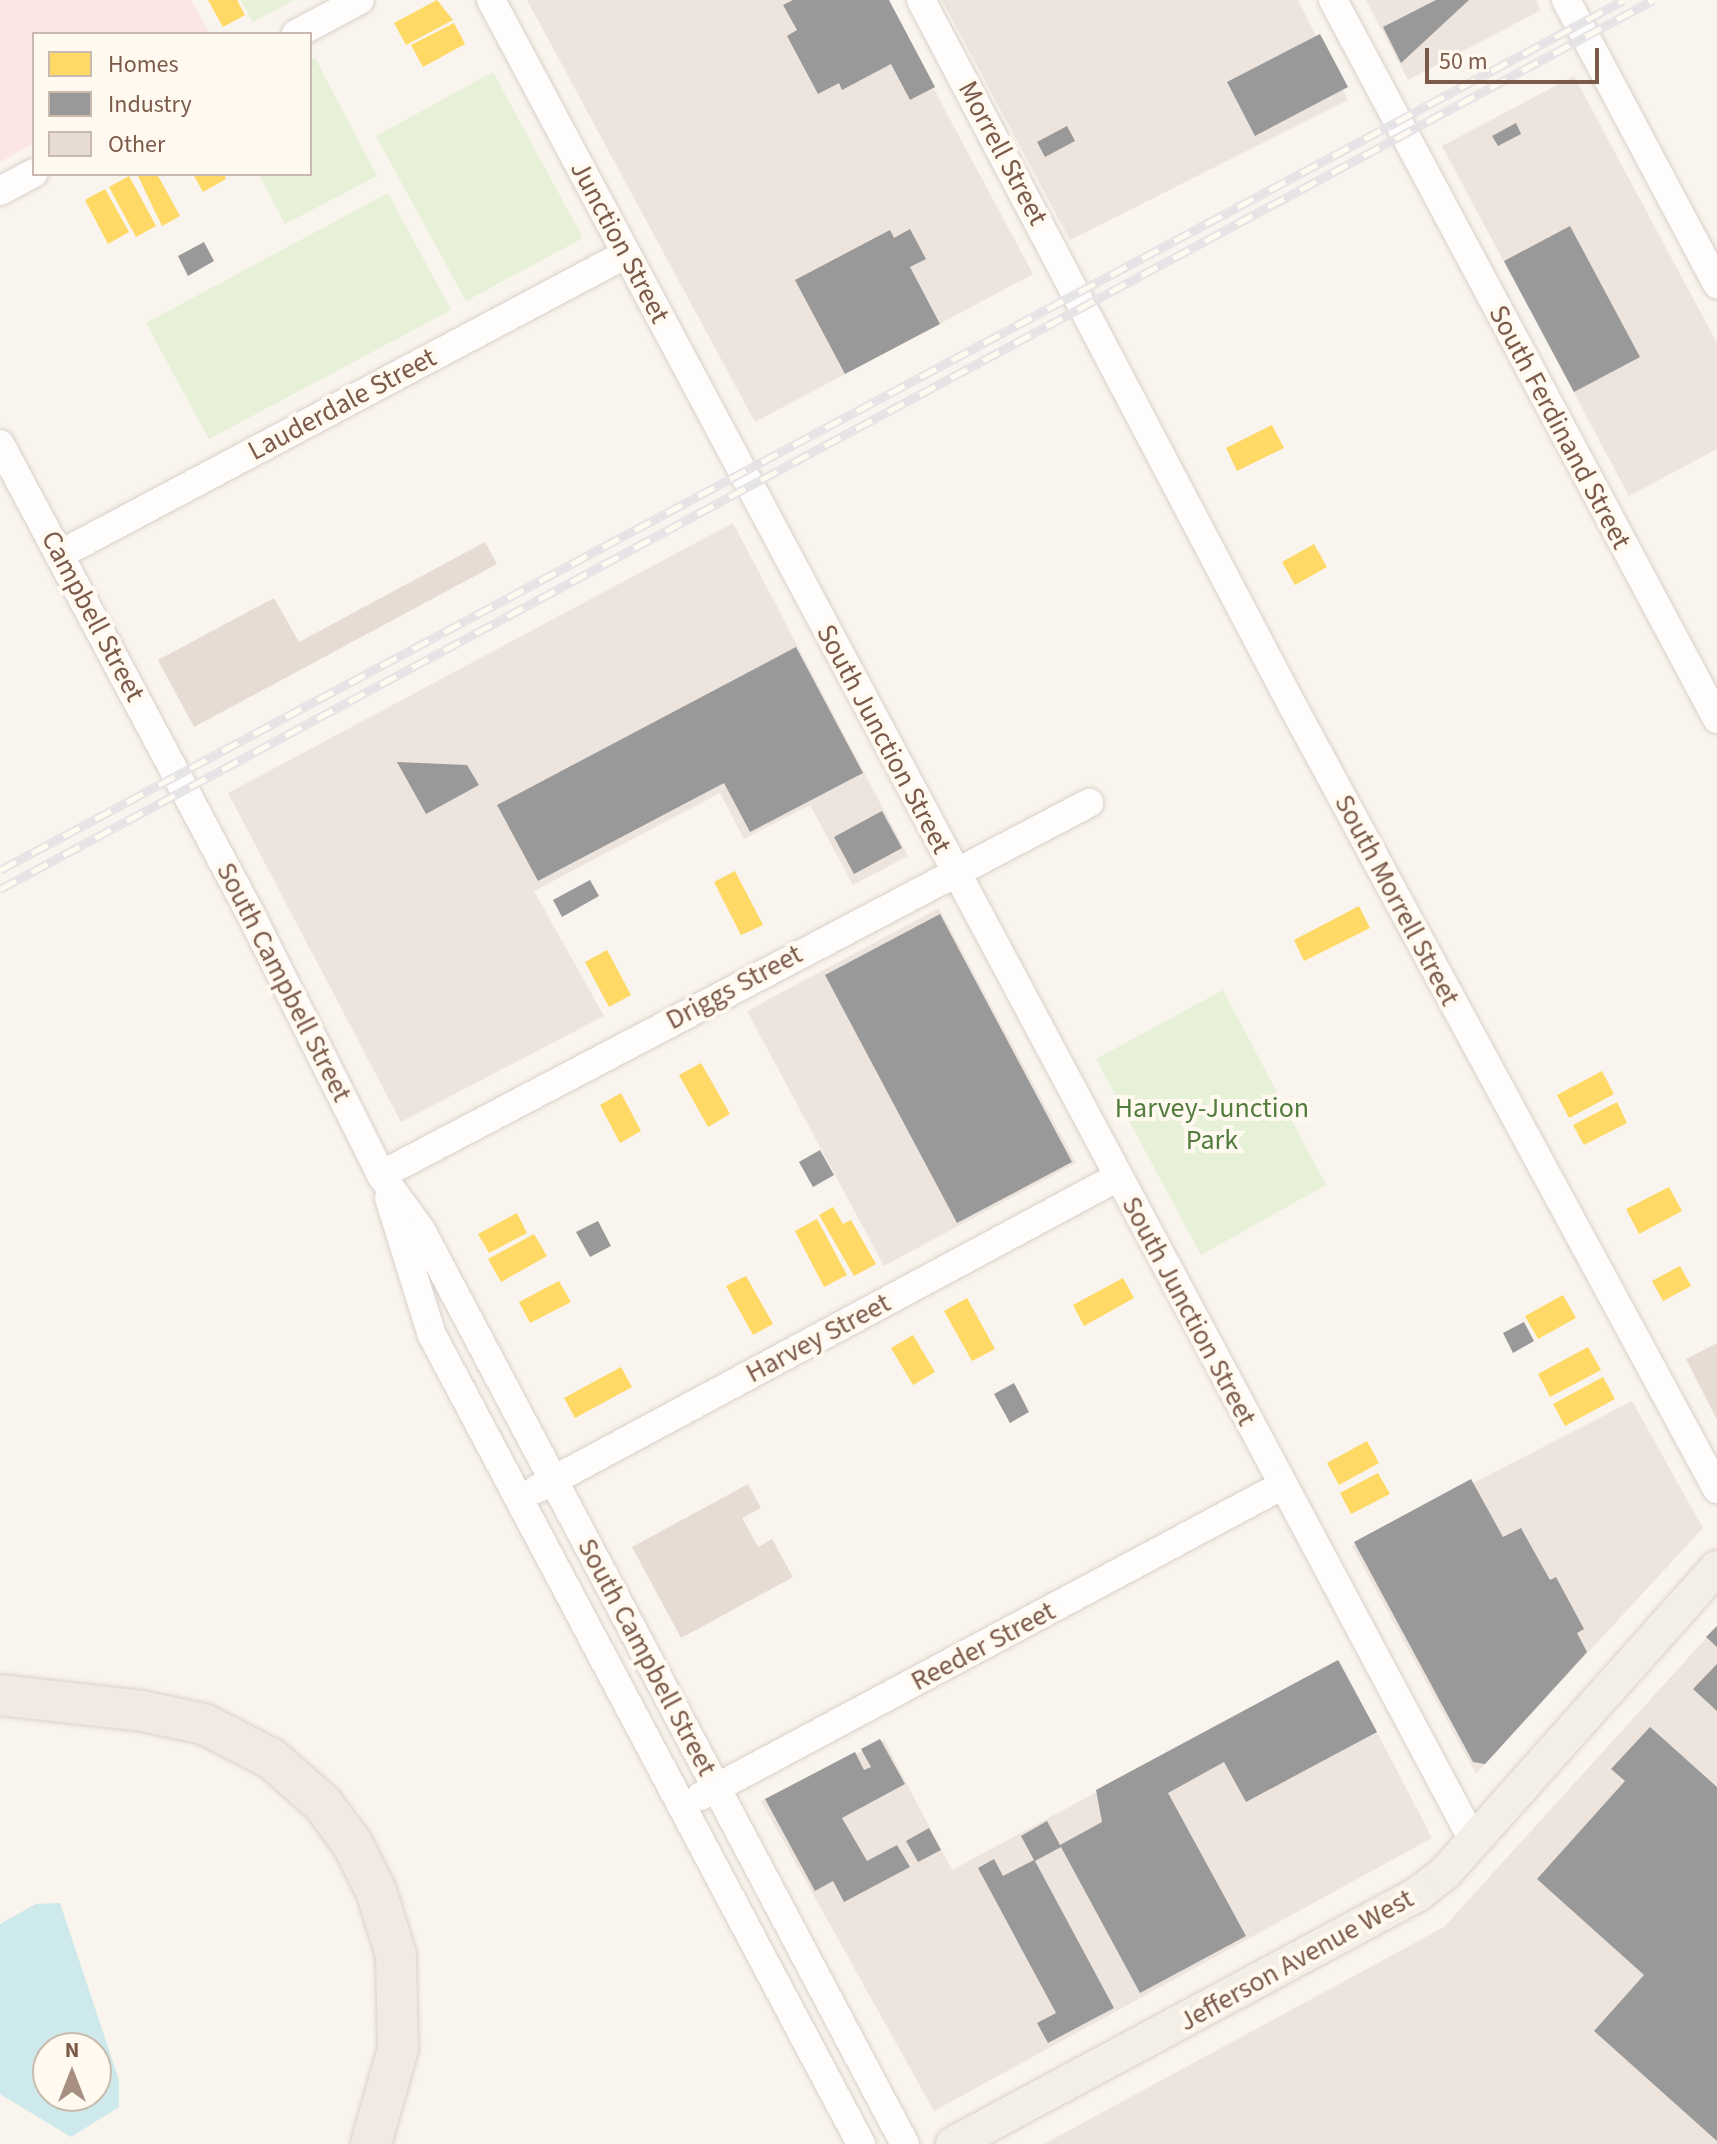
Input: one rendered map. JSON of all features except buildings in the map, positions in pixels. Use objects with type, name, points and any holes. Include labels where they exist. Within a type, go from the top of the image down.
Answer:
[{"type":"highway","points":[[0,1695],[142,1711],[204,1724],[272,1759],[323,1804],[353,1845],[376,1891],[396,1955],[398,2049],[371,2144]]},
{"type":"main road","name":"Jefferson Avenue West","points":[[953,2144],[1392,1911],[1444,1874],[1717,1568]]},
{"type":"street","points":[[300,32],[360,0]]},
{"type":"street","name":"Morrell Street","points":[[921,0],[1085,307]]},
{"type":"street","name":"South Ferdinand Street","points":[[1333,0],[1717,719]]},
{"type":"street","points":[[1566,0],[1717,284]]},
{"type":"street","name":"Junction Street","points":[[493,1],[749,484]]},
{"type":"street","points":[[0,191],[32,174]]},
{"type":"street","name":"Lauderdale Street","points":[[59,555],[626,254]]},
{"type":"street","name":"South Morrell Street","points":[[1085,307],[1291,703],[1717,1489]]},
{"type":"street","name":"Campbell Street","points":[[0,444],[184,789]]},
{"type":"street","name":"South Junction Street","points":[[749,484],[1473,1840]]},
{"type":"street","name":"South Campbell Street","points":[[184,789],[381,1175],[421,1230],[905,2144]]},
{"type":"street","name":"Driggs Street","points":[[381,1175],[954,870],[1089,803]]},
{"type":"street","name":"South Campbell Street","points":[[381,1175],[432,1335],[861,2144]]},
{"type":"street","name":"Harvey Street","points":[[519,1498],[1118,1177]]},
{"type":"street","name":"Reeder Street","points":[[682,1806],[1283,1485]]},
{"type":"shaded area","points":[[0,0],[191,0],[209,32],[32,32],[32,144],[0,162]]},
{"type":"shaded area","points":[[527,0],[886,0],[1033,274],[755,422]]},
{"type":"shaded area","points":[[942,0],[1298,0],[1348,100],[1070,240]]},
{"type":"shaded area","points":[[1366,0],[1536,0],[1541,10],[1408,80]]},
{"type":"shaded area","points":[[1574,76],[1717,343],[1717,449],[1629,496],[1442,146]]},
{"type":"shaded area","points":[[733,523],[908,856],[853,885],[810,805],[744,839],[720,793],[534,891],[604,1016],[401,1122],[228,793]]},
{"type":"shaded area","points":[[939,908],[1076,1163],[884,1266],[747,1011]]},
{"type":"shaded area","points":[[1632,1401],[1703,1528],[1476,1774],[1352,1546]]},
{"type":"shaded area","points":[[1717,1626],[1717,2144],[1044,2144],[1444,1927]]},
{"type":"shaded area","points":[[1340,1661],[1432,1838],[934,2111],[761,1801],[884,1740],[952,1870]]},
{"type":"green space","points":[[241,0],[294,0],[253,22]]},
{"type":"green space","points":[[315,58],[377,176],[285,224],[260,176],[312,176],[312,59]]},
{"type":"green space","points":[[493,72],[583,238],[466,301],[376,136]]},
{"type":"green space","points":[[388,193],[451,310],[209,439],[146,323]]},
{"type":"green space","name":"Harvey-Junction Park","points":[[1223,990],[1326,1185],[1201,1255],[1096,1059]]},
{"type":"water","points":[[60,1903],[103,2032],[32,2032],[32,2112],[111,2112],[71,2137],[0,2094],[0,1924],[36,1904]]},
{"type":"water","points":[[112,2059],[119,2080],[119,2107],[112,2111]]},
{"type":"railway","points":[[0,870],[1624,0]]},
{"type":"railway","points":[[0,889],[1653,0]]}]
